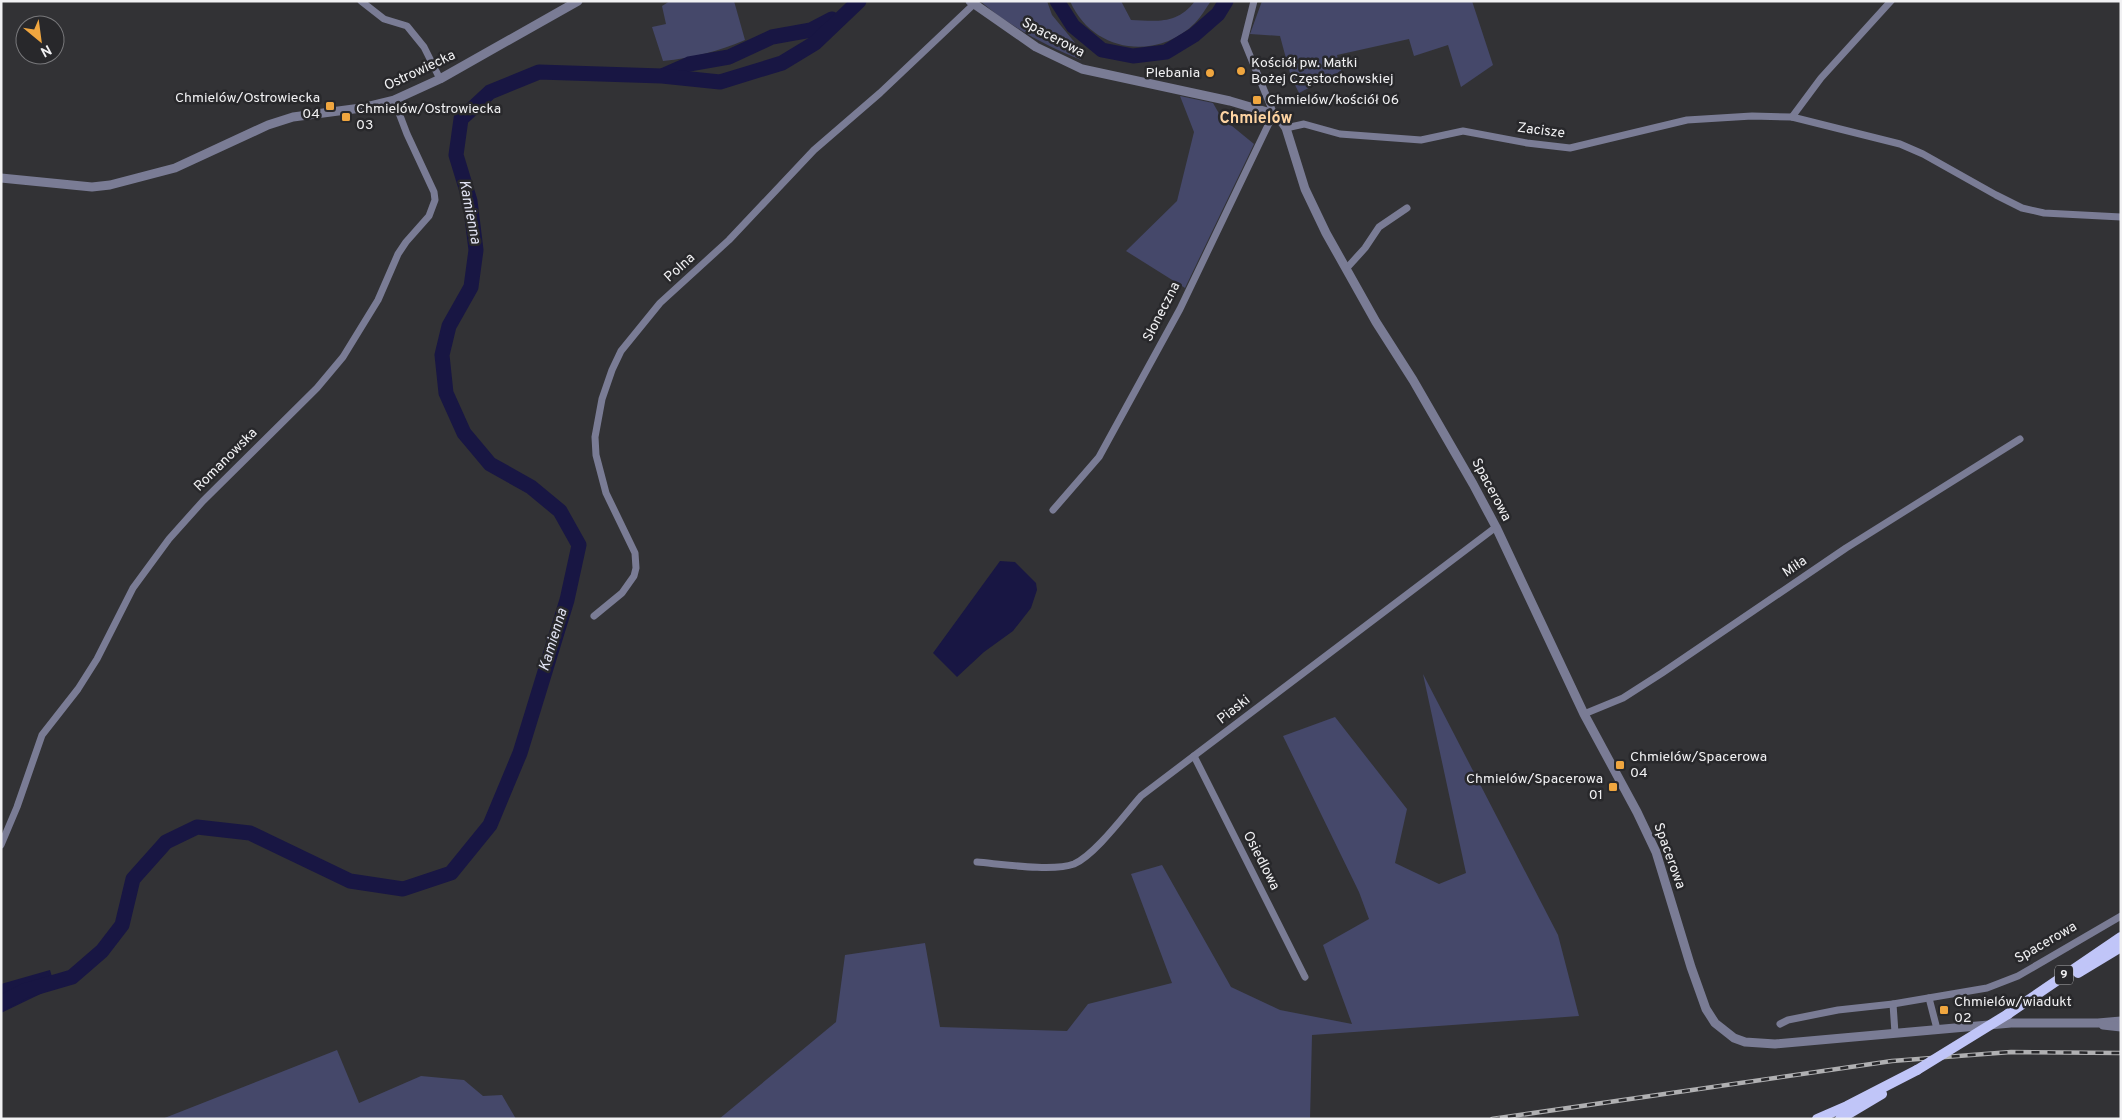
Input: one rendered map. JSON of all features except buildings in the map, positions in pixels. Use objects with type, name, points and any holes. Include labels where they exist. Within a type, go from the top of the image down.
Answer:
[{"type":"main road","name":"9","points":[[2008,1014],[2121,937]]},
{"type":"main road","name":"9","points":[[1840,1119],[1868,1104],[1917,1070],[2008,1014],[2121,947]]},
{"type":"main road","name":"9","points":[[1817,1119],[1847,1106],[1917,1070]]},
{"type":"street","points":[[362,1],[384,19],[407,26],[424,47],[440,79]]},
{"type":"street","name":"Ostrowiecka","points":[[1,178],[72,187],[92,187],[110,185],[175,168],[254,131],[293,117],[361,108],[394,100],[440,79],[578,1]]},
{"type":"street","points":[[1254,1],[1244,42],[1273,112]]},
{"type":"street","points":[[1792,116],[1821,78],[1891,1]]},
{"type":"street","name":"Spacerowa","points":[[972,3],[1036,47],[1082,69],[1273,112],[1286,128],[1305,188],[1326,234],[1376,322],[1432,413],[1496,527],[1584,714],[1637,812],[1656,852],[1700,994],[1715,1023],[1734,1038],[1745,1042],[1759,1043],[1801,1042],[2011,1023],[2098,1023],[2121,1021]]},
{"type":"street","name":"Polna","points":[[594,616],[622,593],[634,576],[636,568],[635,553],[606,494],[596,455],[596,431],[602,399],[621,351],[660,303],[729,240],[814,150],[880,92],[972,3]]},
{"type":"street","name":"Romanowska","points":[[1,845],[17,807],[42,735],[78,689],[133,588],[169,539],[203,501],[317,388],[343,357],[378,300],[398,254],[429,216],[435,200],[434,192],[407,134],[394,100]]},
{"type":"street","name":"Słoneczna","points":[[1053,510],[1099,457],[1180,309],[1273,112]]},
{"type":"street","name":"Zacisze","points":[[1286,128],[1304,124],[1340,134],[1421,140],[1463,131],[1527,143],[1570,148],[1687,120],[1752,116],[1792,116],[1900,144],[1923,154],[2022,208],[2044,213],[2121,217]]},
{"type":"street","points":[[1346,269],[1365,248],[1380,227],[1407,208]]},
{"type":"street","name":"Miła","points":[[1584,714],[1623,698],[1846,548],[2020,439]]},
{"type":"street","name":"Piaski","points":[[977,862],[1058,867],[1072,865],[1082,860],[1141,796],[1496,527]]},
{"type":"street","name":"Osiedlowa","points":[[1194,756],[1305,976]]},
{"type":"street","name":"Spacerowa","points":[[1780,1024],[1788,1020],[1838,1010],[1893,1004],[1976,991],[2009,980],[2121,916]]},
{"type":"street","points":[[2090,966],[2121,954]]},
{"type":"street","points":[[1929,998],[1937,1029]]},
{"type":"street","points":[[1893,1004],[1895,1033]]},
{"type":"street","name":"Spacerowa","points":[[2098,1023],[2116,1028],[2121,1027]]},
{"type":"shaded area","points":[[670,1],[734,1],[745,40],[706,54],[663,61],[652,27],[666,24],[662,6]]},
{"type":"shaded area","points":[[980,1],[1047,1],[1052,15],[1081,50],[1081,60],[1028,35]]},
{"type":"shaded area","points":[[1070,1],[1121,1],[1131,20],[1157,21],[1173,18],[1181,14],[1195,1],[1211,1],[1197,21],[1179,35],[1162,43],[1144,47],[1126,46],[1109,41],[1093,31],[1080,18]]},
{"type":"shaded area","points":[[1262,1],[1472,1],[1493,65],[1461,87],[1448,45],[1414,56],[1409,39],[1337,55],[1341,71],[1299,93],[1291,77],[1280,36],[1250,34]]},
{"type":"shaded area","points":[[1180,96],[1213,103],[1221,117],[1254,144],[1185,288],[1126,251],[1177,201],[1194,132]]},
{"type":"shaded area","points":[[1000,561],[1015,562],[1036,583],[1037,590],[1031,608],[1013,631],[984,652],[957,677],[933,653]]},
{"type":"shaded area","points":[[1423,674],[1558,935],[1579,1016],[1312,1035],[1310,1119],[719,1119],[836,1022],[845,955],[925,943],[940,1027],[1067,1031],[1088,1004],[1172,983],[1131,874],[1162,865],[1231,987],[1280,1010],[1352,1024],[1323,945],[1369,919],[1359,892],[1283,736],[1335,717],[1407,809],[1395,863],[1439,884],[1466,873]]},
{"type":"shaded area","points":[[50,970],[55,987],[1,1013],[1,984]]},
{"type":"shaded area","points":[[337,1050],[359,1103],[421,1076],[464,1080],[483,1096],[502,1095],[516,1119],[162,1119]]},
{"type":"waterway","name":"Kamienna","points":[[1,1003],[24,991],[72,977],[102,951],[122,925],[133,879],[166,842],[197,827],[250,833],[350,881],[403,889],[451,873],[490,825],[520,753],[567,600],[579,545],[560,511],[531,487],[490,464],[464,433],[446,393],[442,355],[449,326],[471,287],[476,250],[470,201],[456,155],[461,119],[490,92],[539,72],[662,76],[720,82],[782,63],[815,43],[859,1]]},
{"type":"waterway","name":"Kamienna","points":[[1057,1],[1073,26],[1102,50],[1133,56],[1166,52],[1194,35],[1218,14],[1226,1]]},
{"type":"waterway","name":"Kamienna","points":[[1219,1],[1223,7]]},
{"type":"waterway","name":"Kamienna","points":[[664,75],[689,64],[729,57],[772,37],[811,30],[832,19]]},
{"type":"railway","points":[[1492,1119],[1892,1061],[2011,1052],[2121,1053]]},
{"type":"place","name":"Kościół pw. Matki Bożej Częstochowskiej","points":[[1241,71]]},
{"type":"place","name":"Plebania","points":[[1210,73]]},
{"type":"place","name":"Chmielów/kościół 06","points":[[1257,100]]},
{"type":"place","name":"Chmielów/Ostrowiecka 04","points":[[330,106]]},
{"type":"place","name":"Chmielów/Ostrowiecka 03","points":[[346,117]]},
{"type":"place","name":"Chmielów/Spacerowa 04","points":[[1620,765]]},
{"type":"place","name":"Chmielów/Spacerowa 01","points":[[1613,787]]},
{"type":"place","name":"Chmielów/wiadukt 02","points":[[1944,1010]]},
{"type":"district","name":"Chmielów","points":[[1256,119]]}]
